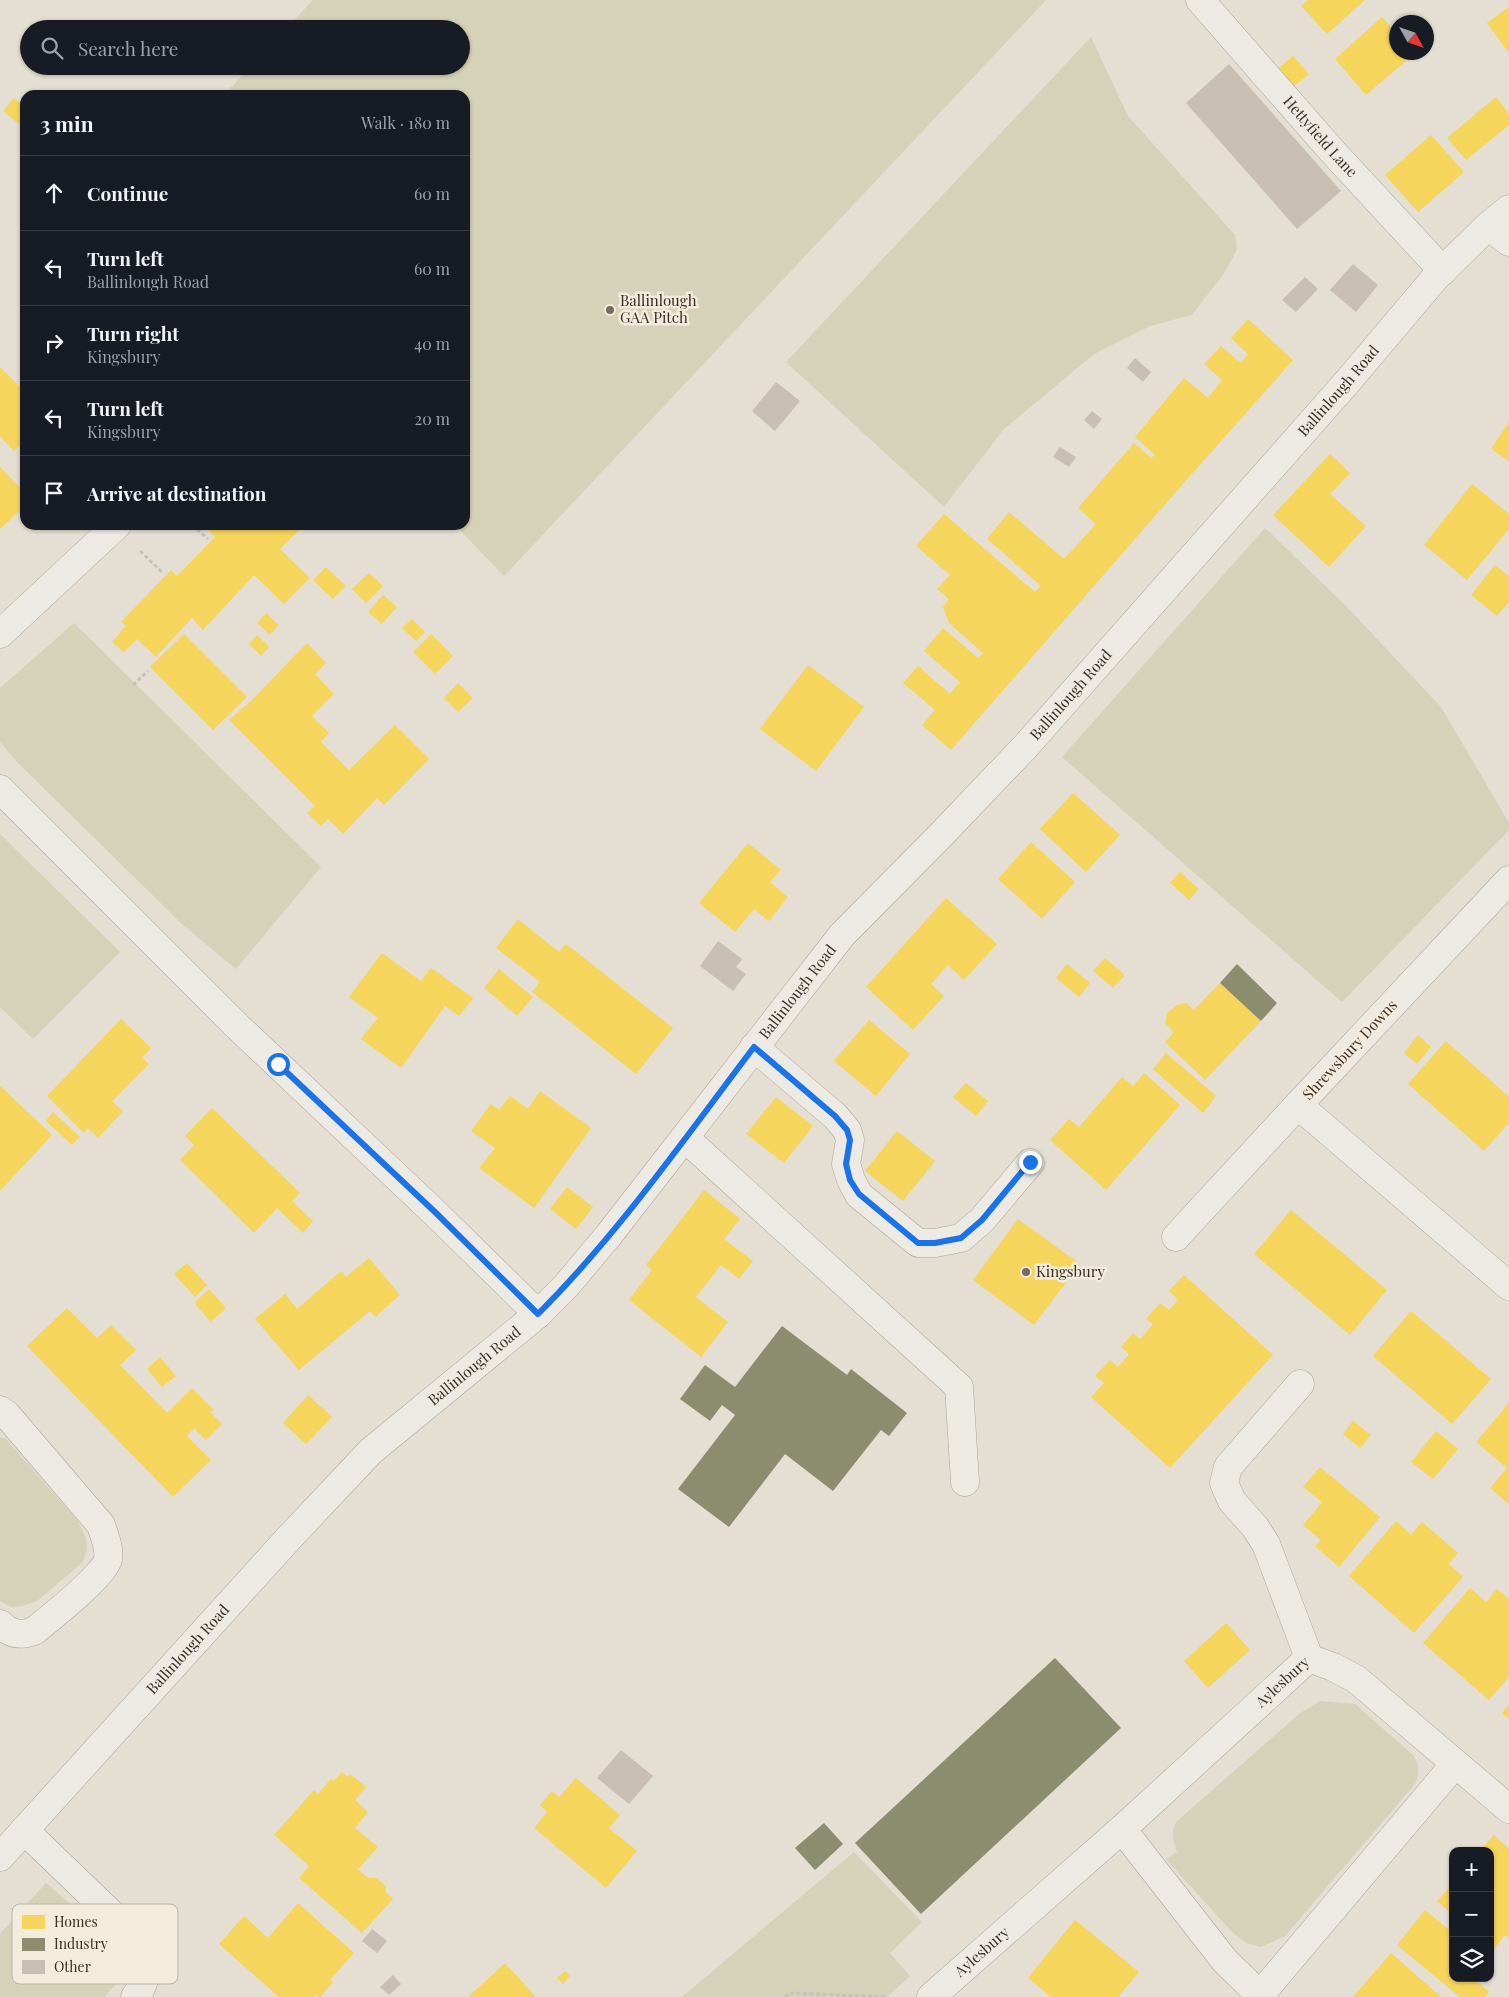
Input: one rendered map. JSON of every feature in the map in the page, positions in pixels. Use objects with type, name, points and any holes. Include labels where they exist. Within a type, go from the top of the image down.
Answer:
[{"type":"street","name":"Hettyfield Lane","points":[[1200,0],[1332,151],[1443,271]]},
{"type":"street","name":"Ballinlough Road","points":[[0,1857],[288,1539],[365,1457],[538,1314],[566,1286],[608,1236],[842,935],[933,844],[1025,747],[1348,381],[1435,278],[1499,234],[1509,209]]},
{"type":"street","points":[[0,634],[113,530]]},
{"type":"street","points":[[0,789],[237,1026],[436,1213],[538,1314]]},
{"type":"street","name":"Shrewsbury Downs","points":[[1509,880],[1298,1105],[1509,1286]]},
{"type":"street","points":[[754,1047],[847,1130],[850,1140],[846,1164],[850,1180],[859,1194],[918,1243],[935,1243],[961,1238],[982,1220],[1030,1162]]},
{"type":"street","points":[[1176,1237],[1298,1105]]},
{"type":"street","points":[[685,1138],[959,1387],[965,1482]]},
{"type":"street","points":[[1300,1384],[1228,1467],[1224,1483],[1232,1501],[1266,1544],[1309,1658]]},
{"type":"street","points":[[0,1410],[7,1415],[101,1525],[107,1543],[108,1560],[101,1573],[34,1632],[16,1634],[5,1629],[0,1624]]},
{"type":"street","name":"Aylesbury","points":[[931,1997],[1122,1829],[1309,1658],[1333,1667],[1356,1679],[1509,1809]]},
{"type":"street","points":[[1122,1829],[1225,1961],[1261,1996],[1455,1764]]},
{"type":"street","points":[[24,1830],[101,1904]]},
{"type":"street","points":[[135,1997],[142,1984]]},
{"type":"path","points":[[198,530],[208,539]]},
{"type":"path","points":[[136,547],[163,573]]},
{"type":"path","points":[[133,685],[148,671]]},
{"type":"path","points":[[785,1997],[790,1993],[886,1997]]},
{"type":"shaded area","name":"Ballinlough GAA Pitch","points":[[313,0],[1046,0],[504,576],[460,530],[470,530],[470,90],[229,90],[243,75],[470,75],[470,20],[294,20]]},
{"type":"shaded area","points":[[1091,37],[1128,116],[1235,235],[1237,249],[1225,272],[1192,315],[1150,326],[1094,354],[1003,430],[944,507],[786,362]]},
{"type":"shaded area","points":[[1265,528],[1346,606],[1441,707],[1509,823],[1509,830],[1342,1002],[1062,757]]},
{"type":"shaded area","points":[[74,623],[321,867],[236,969],[184,926],[17,762],[0,742],[0,688]]},
{"type":"shaded area","points":[[0,834],[120,952],[33,1039],[0,1007]]},
{"type":"shaded area","points":[[0,1437],[6,1439],[78,1521],[86,1538],[87,1550],[83,1562],[37,1601],[23,1606],[11,1607],[0,1601]]},
{"type":"shaded area","points":[[1320,1701],[1355,1704],[1413,1755],[1418,1766],[1417,1780],[1285,1936],[1261,1947],[1246,1943],[1232,1932],[1166,1859],[1177,1852],[1173,1837],[1174,1826],[1176,1822],[1299,1714]]},
{"type":"shaded area","points":[[854,1852],[922,1922],[890,1953],[910,1976],[887,1997],[682,1997]]},
{"type":"shaded area","points":[[46,1883],[70,1904],[27,1904]]},
{"type":"shaded area","points":[[12,1921],[12,1984],[116,1984],[104,1997],[0,1997],[0,1934]]},
{"type":"building: Homes","points":[[1308,0],[1365,0],[1327,34],[1301,6]]},
{"type":"building: Homes","points":[[1509,7],[1509,53],[1487,23]]},
{"type":"building: Homes","points":[[1382,17],[1389,25],[1389,60],[1407,60],[1366,95],[1335,59]]},
{"type":"building: Homes","points":[[1293,56],[1309,74],[1293,87],[1277,69]]},
{"type":"building: Homes","points":[[1496,97],[1509,114],[1509,125],[1466,160],[1447,138]]},
{"type":"building: Homes","points":[[14,98],[20,103],[20,125],[3,111]]},
{"type":"building: Homes","points":[[1431,135],[1464,172],[1418,212],[1385,175]]},
{"type":"building: Homes","points":[[1248,319],[1293,360],[951,750],[922,725],[935,710],[903,683],[918,666],[950,694],[960,682],[924,651],[943,628],[978,658],[983,653],[949,623],[943,607],[949,599],[937,589],[950,575],[916,546],[944,514],[1035,592],[1041,586],[987,539],[1009,512],[1064,559],[1096,524],[1078,508],[1134,443],[1151,458],[1155,455],[1135,437],[1184,378],[1208,398],[1222,380],[1204,364],[1221,346],[1241,363],[1248,354],[1231,338]]},
{"type":"building: Homes","points":[[0,367],[20,385],[20,447],[14,451],[0,436]]},
{"type":"building: Homes","points":[[1509,422],[1509,461],[1491,449]]},
{"type":"building: Homes","points":[[1330,454],[1350,473],[1330,494],[1366,526],[1329,567],[1273,515]]},
{"type":"building: Homes","points":[[0,467],[20,488],[20,511],[0,529]]},
{"type":"building: Homes","points":[[1472,484],[1509,514],[1509,529],[1467,580],[1424,545]]},
{"type":"building: Homes","points":[[208,530],[299,530],[280,549],[310,578],[284,604],[254,575],[203,630],[192,618],[156,657],[137,639],[124,652],[112,642],[126,626],[121,622],[171,570],[177,576],[215,537]]},
{"type":"building: Homes","points":[[1495,565],[1509,576],[1509,602],[1497,616],[1471,595]]},
{"type":"building: Homes","points":[[326,567],[346,586],[333,599],[313,580]]},
{"type":"building: Homes","points":[[369,573],[383,586],[366,603],[352,589]]},
{"type":"building: Homes","points":[[383,595],[397,607],[382,624],[368,612]]},
{"type":"building: Homes","points":[[266,613],[279,625],[270,635],[257,623]]},
{"type":"building: Homes","points":[[412,619],[425,632],[416,641],[402,628]]},
{"type":"building: Homes","points":[[184,634],[247,697],[213,730],[150,667]]},
{"type":"building: Homes","points":[[431,634],[453,656],[435,674],[413,652]]},
{"type":"building: Homes","points":[[257,635],[269,647],[261,656],[249,644]]},
{"type":"building: Homes","points":[[307,643],[326,663],[315,674],[334,694],[312,716],[329,733],[321,742],[349,770],[395,725],[429,759],[384,805],[377,798],[343,834],[328,819],[321,826],[307,813],[315,806],[229,720],[251,701]]},
{"type":"building: Homes","points":[[808,665],[864,707],[816,771],[760,729]]},
{"type":"building: Homes","points":[[458,683],[473,698],[458,712],[444,698]]},
{"type":"building: Homes","points":[[1073,793],[1120,835],[1086,872],[1040,829]]},
{"type":"building: Homes","points":[[1031,842],[1075,882],[1042,919],[998,879]]},
{"type":"building: Homes","points":[[748,843],[781,870],[770,882],[788,897],[769,921],[754,909],[735,932],[699,903]]},
{"type":"building: Homes","points":[[1180,872],[1199,889],[1189,900],[1170,883]]},
{"type":"building: Homes","points":[[946,898],[997,944],[964,980],[948,965],[931,984],[944,996],[913,1030],[866,987]]},
{"type":"building: Homes","points":[[518,919],[559,952],[566,944],[673,1028],[636,1074],[532,992],[540,982],[496,948]]},
{"type":"building: Homes","points":[[382,953],[421,981],[431,968],[473,998],[459,1016],[445,1006],[401,1068],[361,1039],[378,1018],[349,997]]},
{"type":"building: Homes","points":[[1105,958],[1125,975],[1113,988],[1093,971]]},
{"type":"building: Homes","points":[[1067,964],[1090,983],[1079,997],[1056,978]]},
{"type":"building: Homes","points":[[499,969],[533,997],[517,1016],[484,988]]},
{"type":"building: Homes","points":[[1220,983],[1261,1021],[1205,1080],[1165,1042],[1174,1032],[1165,1023],[1167,1013],[1177,1005],[1186,1003],[1194,1010]]},
{"type":"building: Homes","points":[[121,1019],[151,1048],[142,1058],[149,1064],[112,1101],[123,1111],[98,1138],[88,1128],[84,1133],[47,1096]]},
{"type":"building: Homes","points":[[869,1020],[910,1054],[876,1096],[834,1061]]},
{"type":"building: Homes","points":[[1418,1035],[1431,1047],[1417,1064],[1404,1053]]},
{"type":"building: Homes","points":[[1446,1041],[1509,1097],[1509,1123],[1484,1151],[1408,1084]]},
{"type":"building: Homes","points":[[1166,1053],[1216,1096],[1203,1113],[1153,1069]]},
{"type":"building: Homes","points":[[1144,1073],[1180,1105],[1106,1190],[1050,1140],[1069,1119],[1079,1127],[1122,1077],[1133,1086]]},
{"type":"building: Homes","points":[[966,1083],[988,1101],[976,1116],[953,1097]]},
{"type":"building: Homes","points":[[0,1086],[52,1135],[0,1191]]},
{"type":"building: Homes","points":[[540,1091],[591,1128],[534,1208],[479,1168],[495,1148],[471,1131],[491,1104],[499,1110],[510,1096],[528,1109]]},
{"type":"building: Homes","points":[[776,1097],[813,1126],[784,1163],[746,1134]]},
{"type":"building: Homes","points":[[212,1108],[300,1193],[292,1201],[313,1221],[303,1233],[277,1208],[254,1233],[180,1160],[194,1145],[185,1136]]},
{"type":"building: Homes","points":[[53,1112],[80,1137],[72,1145],[46,1121]]},
{"type":"building: Homes","points":[[897,1131],[935,1161],[903,1201],[865,1171]]},
{"type":"building: Homes","points":[[567,1187],[593,1207],[576,1229],[550,1209]]},
{"type":"building: Homes","points":[[704,1190],[740,1219],[724,1239],[753,1261],[739,1279],[721,1265],[696,1297],[728,1322],[701,1357],[629,1300],[652,1270],[646,1265]]},
{"type":"building: Homes","points":[[1291,1210],[1387,1290],[1350,1335],[1254,1254]]},
{"type":"building: Homes","name":"Kingsbury","points":[[1018,1219],[1080,1264],[1034,1325],[973,1280]]},
{"type":"building: Homes","points":[[369,1258],[400,1295],[375,1317],[370,1311],[299,1370],[255,1319],[285,1294],[297,1309],[341,1271],[346,1277]]},
{"type":"building: Homes","points":[[187,1263],[207,1285],[195,1297],[174,1274]]},
{"type":"building: Homes","points":[[1184,1275],[1273,1355],[1170,1468],[1091,1397],[1104,1383],[1095,1376],[1110,1360],[1118,1367],[1129,1354],[1121,1347],[1133,1333],[1140,1339],[1153,1324],[1146,1319],[1160,1303],[1169,1310],[1178,1300],[1169,1291]]},
{"type":"building: Homes","points":[[209,1289],[226,1308],[211,1322],[194,1303]]},
{"type":"building: Homes","points":[[67,1308],[97,1338],[111,1325],[136,1350],[120,1365],[167,1413],[192,1388],[214,1410],[210,1412],[222,1424],[206,1440],[194,1428],[187,1436],[211,1460],[173,1497],[27,1346]]},
{"type":"building: Homes","points":[[1411,1311],[1491,1379],[1452,1424],[1373,1356]]},
{"type":"building: Homes","points":[[160,1357],[176,1376],[162,1387],[147,1369]]},
{"type":"building: Homes","points":[[308,1395],[332,1417],[306,1444],[283,1423]]},
{"type":"building: Homes","points":[[1509,1403],[1509,1504],[1490,1488],[1507,1468],[1476,1442]]},
{"type":"building: Homes","points":[[1353,1421],[1371,1435],[1360,1448],[1343,1434]]},
{"type":"building: Homes","points":[[1436,1431],[1458,1449],[1433,1479],[1411,1462]]},
{"type":"building: Homes","points":[[1320,1467],[1380,1517],[1339,1567],[1315,1546],[1321,1540],[1303,1525],[1322,1502],[1303,1487]]},
{"type":"building: Homes","points":[[1396,1521],[1411,1535],[1422,1522],[1458,1553],[1449,1564],[1463,1577],[1414,1633],[1349,1576]]},
{"type":"building: Homes","points":[[1470,1588],[1486,1602],[1497,1589],[1509,1599],[1509,1677],[1489,1700],[1423,1643]]},
{"type":"building: Homes","points":[[1226,1623],[1250,1650],[1208,1688],[1184,1661]]},
{"type":"building: Homes","points":[[1509,1705],[1509,1719],[1502,1713]]},
{"type":"building: Homes","points":[[342,1772],[348,1777],[350,1774],[366,1787],[355,1800],[368,1812],[355,1828],[378,1847],[358,1869],[368,1878],[376,1878],[386,1886],[386,1892],[393,1899],[362,1933],[299,1878],[309,1866],[274,1835],[314,1790],[318,1794],[331,1779],[334,1781]]},
{"type":"building: Homes","points":[[576,1778],[620,1815],[609,1828],[637,1851],[606,1888],[534,1828],[547,1812],[540,1805],[552,1791],[559,1797]]},
{"type":"building: Homes","points":[[1494,1835],[1509,1849],[1509,1938],[1505,1935],[1494,1949],[1494,1847],[1484,1847]]},
{"type":"building: Homes","points":[[1449,1888],[1449,1912],[1437,1901]]},
{"type":"building: Homes","points":[[298,1903],[354,1953],[330,1980],[333,1982],[320,1997],[316,1995],[314,1997],[279,1997],[219,1944],[244,1916],[268,1938]]},
{"type":"building: Homes","points":[[1425,1910],[1449,1930],[1449,1982],[1478,1982],[1489,1992],[1485,1997],[1460,1997],[1397,1945]]},
{"type":"building: Homes","points":[[1075,1920],[1139,1972],[1118,1997],[1051,1997],[1028,1978]]},
{"type":"building: Homes","points":[[1391,1953],[1441,1997],[1353,1997]]},
{"type":"building: Homes","points":[[505,1963],[536,1997],[468,1997]]},
{"type":"building: Homes","points":[[565,1971],[570,1976],[563,1984],[557,1978]]},
{"type":"building: Industry","points":[[1237,964],[1277,1003],[1261,1021],[1220,983]]},
{"type":"building: Industry","points":[[782,1326],[847,1375],[851,1369],[907,1413],[889,1436],[881,1430],[833,1491],[785,1454],[729,1527],[678,1489],[735,1415],[722,1405],[710,1421],[680,1399],[705,1365],[735,1387]]},
{"type":"building: Industry","points":[[1055,1658],[1121,1728],[921,1914],[855,1843]]},
{"type":"building: Industry","points":[[824,1823],[843,1844],[815,1870],[795,1848]]},
{"type":"building: Other","points":[[1229,64],[1341,191],[1297,229],[1186,103]]},
{"type":"building: Other","points":[[1353,264],[1378,285],[1356,312],[1330,290]]},
{"type":"building: Other","points":[[1305,277],[1318,289],[1296,312],[1282,300]]},
{"type":"building: Other","points":[[1135,358],[1151,372],[1143,382],[1127,368]]},
{"type":"building: Other","points":[[776,382],[800,401],[775,431],[752,411]]},
{"type":"building: Other","points":[[1092,411],[1102,419],[1094,429],[1084,420]]},
{"type":"building: Other","points":[[1060,447],[1076,457],[1069,467],[1053,457]]},
{"type":"building: Other","points":[[718,941],[742,959],[736,967],[746,974],[733,991],[700,966]]},
{"type":"building: Other","points":[[621,1750],[653,1776],[629,1804],[597,1778]]},
{"type":"building: Other","points":[[372,1929],[387,1941],[377,1953],[362,1941]]},
{"type":"building: Other","points":[[393,1975],[401,1984],[389,1995],[380,1987]]},
{"type":"place","name":"Ballinlough GAA Pitch","points":[[610,310]]},
{"type":"place","name":"Kingsbury","points":[[1026,1272]]},
{"type":"route","points":[[278,1064],[436,1213],[538,1314],[566,1286],[608,1236],[754,1047],[835,1116],[847,1130],[850,1140],[846,1164],[850,1180],[859,1194],[918,1243],[935,1243],[961,1238],[982,1220],[1030,1162]]}]
